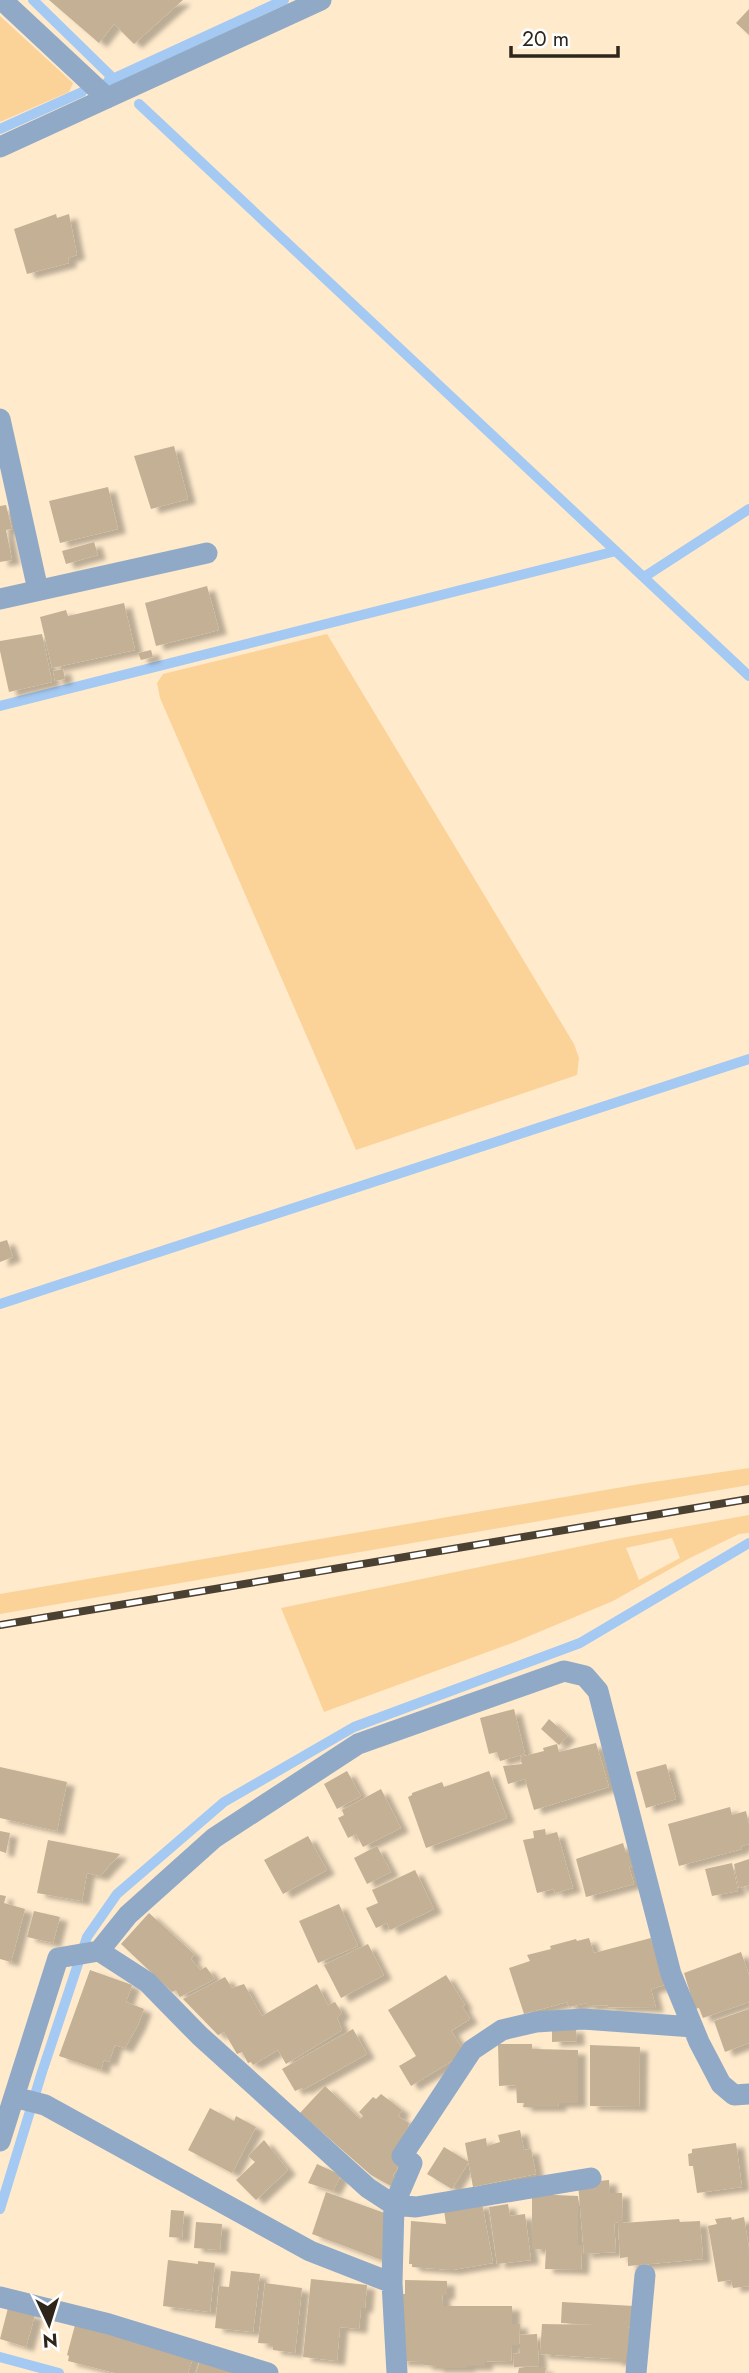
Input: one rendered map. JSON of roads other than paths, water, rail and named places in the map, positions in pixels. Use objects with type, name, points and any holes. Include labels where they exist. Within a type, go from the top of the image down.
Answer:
[{"type":"street","points":[[2,0],[107,98]]},
{"type":"street","points":[[0,146],[321,0]]},
{"type":"street","points":[[0,419],[38,590]]},
{"type":"street","points":[[0,599],[207,553]]},
{"type":"street","points":[[0,2141],[18,2098],[58,1958],[87,1953],[214,1838],[358,1744],[564,1671],[585,1676],[598,1691],[671,1974],[693,2027],[721,2084],[734,2095],[749,2094]]},
{"type":"street","points":[[87,1953],[147,1982],[200,2036],[368,2188],[394,2205],[416,2207],[591,2178]]},
{"type":"street","points":[[397,2373],[392,2283],[394,2205],[412,2163],[402,2156],[472,2050],[502,2030],[536,2022],[583,2020],[693,2027]]},
{"type":"street","points":[[18,2098],[45,2105],[310,2251],[392,2283]]},
{"type":"street","points":[[636,2373],[645,2274]]},
{"type":"street","points":[[0,2297],[109,2324],[268,2373]]},
{"type":"waterway","points":[[33,0],[117,82]]},
{"type":"waterway","points":[[108,81],[284,0]]},
{"type":"waterway","points":[[0,129],[82,92]]},
{"type":"waterway","points":[[139,104],[749,676]]},
{"type":"waterway","points":[[644,577],[749,509]]},
{"type":"waterway","points":[[0,706],[616,551]]},
{"type":"waterway","points":[[0,1304],[749,1059]]},
{"type":"waterway","points":[[0,2209],[87,1937],[117,1894],[224,1802],[354,1727],[580,1643],[749,1543]]},
{"type":"waterway","points":[[0,2357],[59,2373]]},
{"type":"railway","points":[[0,1625],[749,1499]]}]
